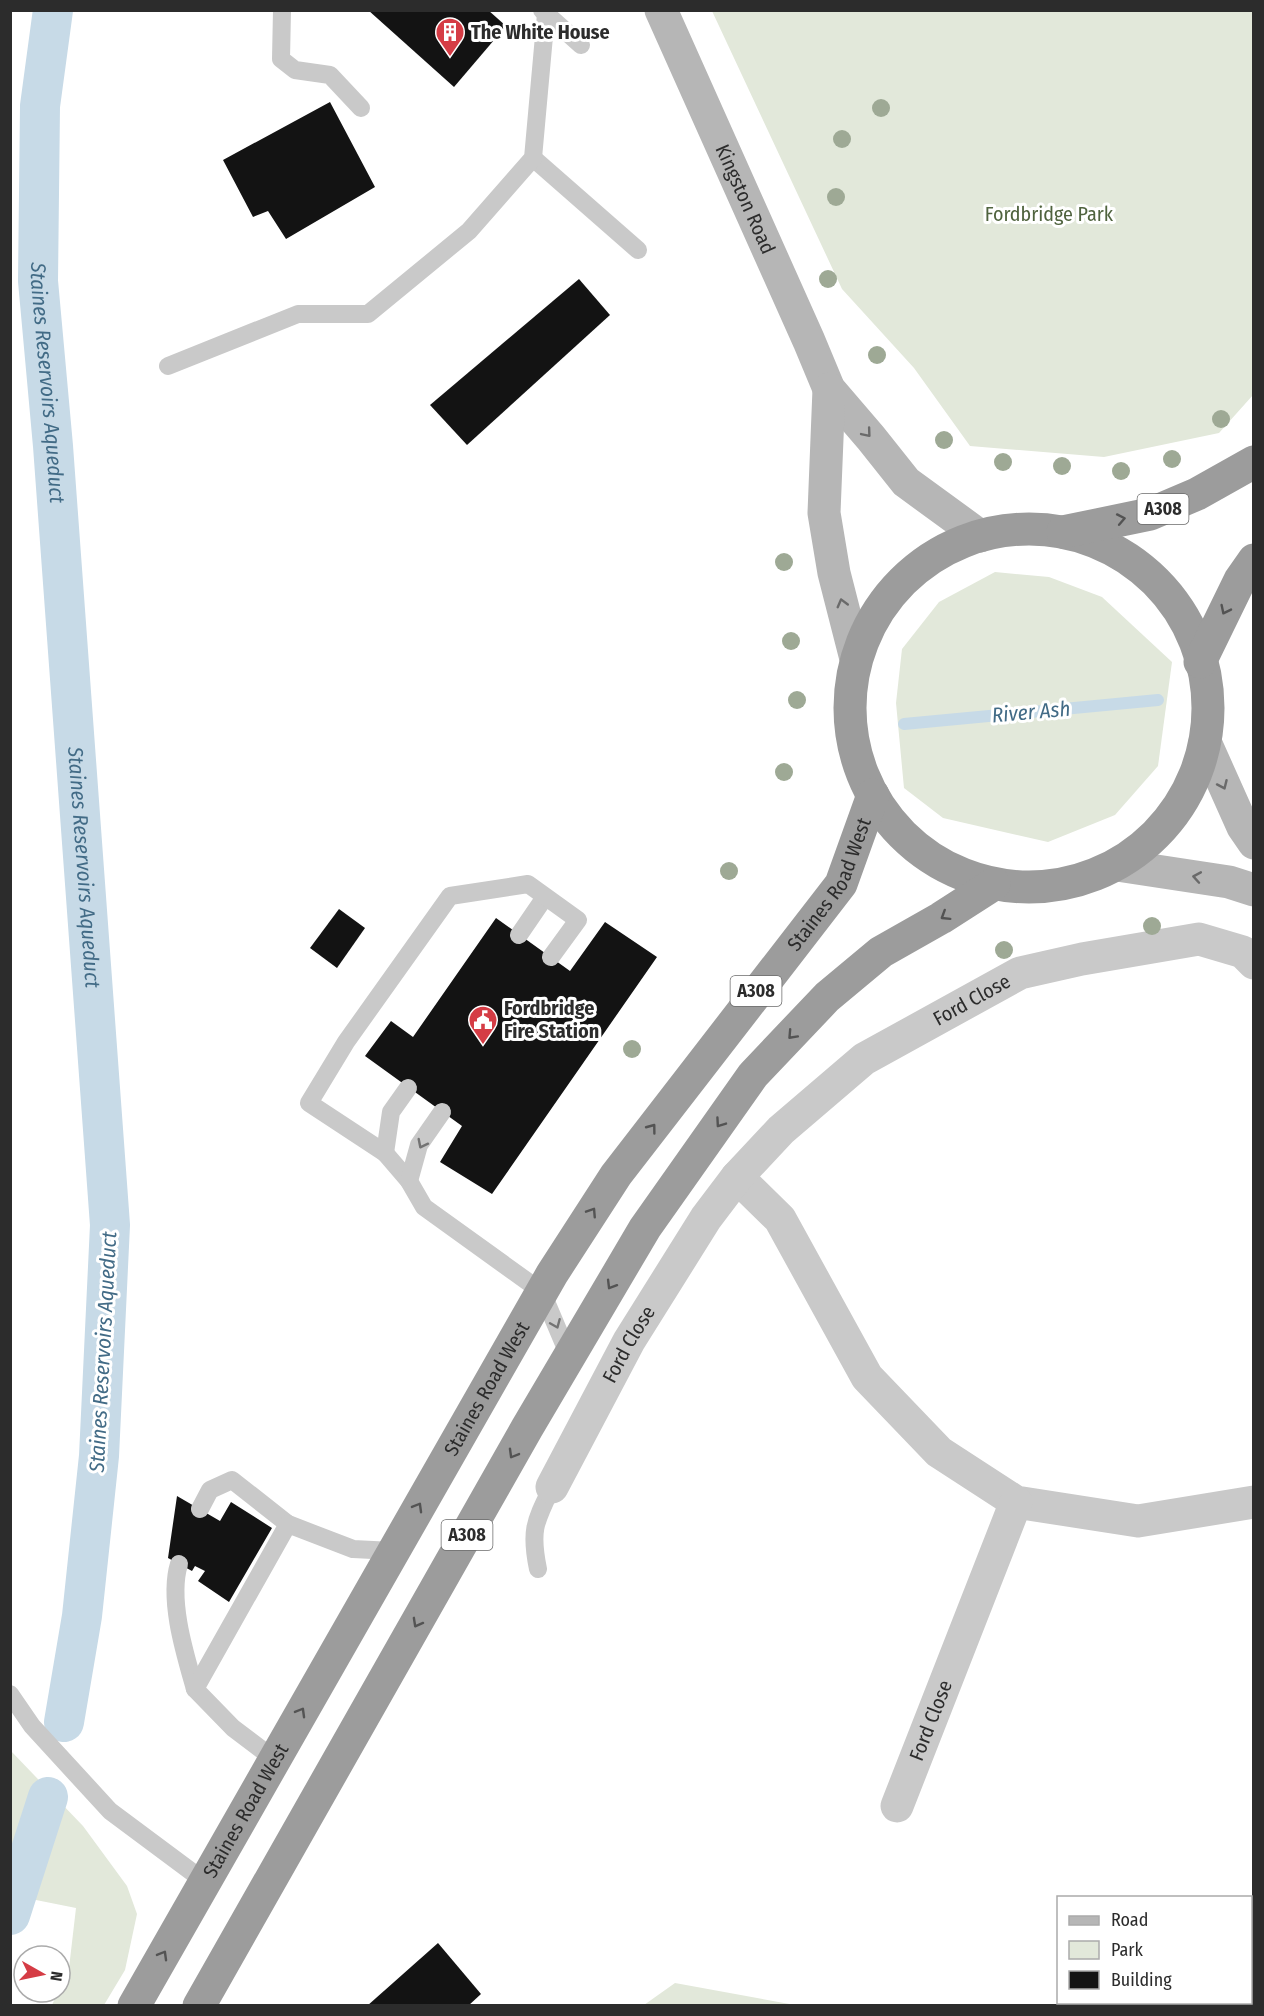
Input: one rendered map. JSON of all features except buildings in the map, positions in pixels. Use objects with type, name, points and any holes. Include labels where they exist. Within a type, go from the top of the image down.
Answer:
[{"type":"highway","name":"A308","points":[[1064,532],[1150,514],[1197,494],[1254,462]]},
{"type":"highway","points":[[1033,529],[1064,532],[1116,551],[1136,564],[1166,593],[1192,632],[1207,701],[1205,742],[1201,760],[1183,801],[1153,838],[1117,865],[1077,882],[1032,888],[994,884],[955,872],[917,849],[894,826],[873,795],[858,761],[850,720],[856,659],[872,621],[891,594],[924,562],[980,536],[995,532],[1033,529]]},
{"type":"highway","points":[[1200,662],[1240,580],[1254,560]]},
{"type":"highway","name":"Staines Road West","points":[[134,2006],[542,1292],[616,1174],[841,884],[873,795]]},
{"type":"highway","name":"A308","points":[[199,2006],[569,1356],[645,1228],[753,1076],[827,997],[881,952],[942,918],[994,884]]},
{"type":"main road","name":"Kingston Road","points":[[661,10],[829,389],[906,482],[980,536]]},
{"type":"main road","name":"Kingston Road","points":[[829,389],[824,513],[834,573],[856,659]]},
{"type":"main road","points":[[1205,742],[1243,827],[1254,843]]},
{"type":"main road","points":[[1117,865],[1229,882],[1254,890]]},
{"type":"street","name":"Ford Close","points":[[552,1487],[629,1341],[706,1218],[737,1177],[781,1130],[864,1059],[1020,973],[1199,939],[1243,952],[1254,963]]},
{"type":"street","points":[[737,1177],[780,1219],[867,1377],[939,1452],[1016,1502],[1138,1521],[1254,1502]]},
{"type":"street","name":"Ford Close","points":[[897,1806],[1016,1502]]},
{"type":"lane","points":[[282,10],[281,59],[295,70],[330,75],[362,108]]},
{"type":"lane","points":[[544,13],[580,45]]},
{"type":"lane","points":[[168,366],[298,314],[368,314],[469,231],[533,158],[544,13]]},
{"type":"lane","points":[[533,158],[638,250]]},
{"type":"lane","points":[[551,957],[578,920],[528,884],[450,896],[346,1042],[309,1103],[385,1153],[409,1180],[423,1207],[542,1292],[569,1356]]},
{"type":"lane","points":[[519,935],[546,897]]},
{"type":"lane","points":[[385,1153],[391,1113],[408,1088]]},
{"type":"lane","points":[[409,1180],[419,1145],[442,1112]]},
{"type":"lane","points":[[200,1509],[210,1490],[232,1480],[288,1524],[353,1549],[393,1551]]},
{"type":"lane","points":[[538,1569],[533,1543],[536,1520],[552,1487]]},
{"type":"lane","points":[[195,1689],[288,1524]]},
{"type":"lane","points":[[179,1564],[175,1578],[181,1642],[195,1689],[233,1728],[274,1759]]},
{"type":"lane","points":[[10,1694],[32,1726],[110,1810],[204,1881]]},
{"type":"green space","name":"Fordbridge Park","points":[[712,11],[1253,11],[1253,395],[1219,433],[1104,457],[970,446],[914,368],[842,289]]},
{"type":"green space","points":[[995,572],[1049,577],[1102,597],[1172,662],[1158,766],[1115,815],[1048,842],[943,818],[904,788],[896,703],[902,649],[939,602]]},
{"type":"green space","points":[[10,1750],[83,1826],[127,1886],[137,1914],[125,1970],[104,2005],[52,2005],[72,2004],[72,1944],[76,1908],[11,1895]]},
{"type":"green space","points":[[675,1983],[795,2005],[644,2005]]},
{"type":"waterway","name":"Staines Reservoirs Aqueduct","points":[[53,10],[40,106],[38,281],[53,446],[110,1225],[99,1456],[82,1616],[64,1722]]},
{"type":"waterway","name":"River Ash","points":[[904,724],[1158,700]]},
{"type":"waterway","name":"Staines Reservoirs Aqueduct","points":[[10,1915],[48,1797]]},
{"type":"place","name":"The White House","points":[[450,58]]},
{"type":"place","name":"Fordbridge Fire Station","points":[[483,1046]]}]
